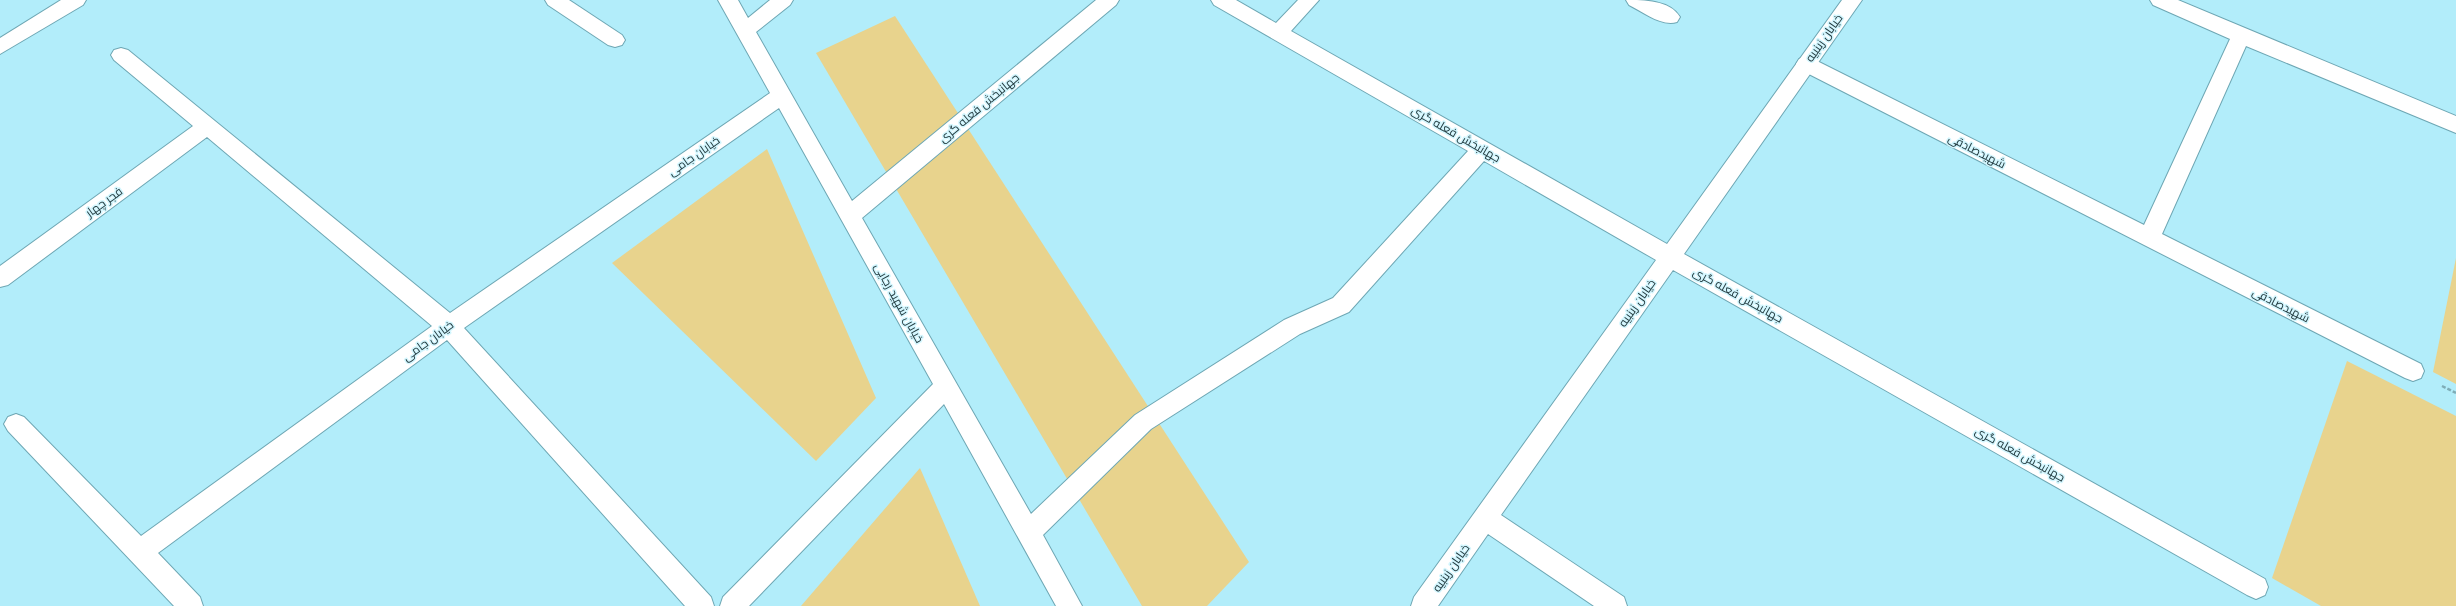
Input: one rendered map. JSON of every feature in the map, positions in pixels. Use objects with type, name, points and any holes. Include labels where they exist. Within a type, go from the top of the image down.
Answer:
[{"type":"street","points":[[41,0],[57,12]]},
{"type":"street","points":[[0,47],[76,0]]},
{"type":"street","points":[[555,0],[615,40]]},
{"type":"street","name":"خیابان شهید رجایی","points":[[728,0],[1070,606]]},
{"type":"street","points":[[745,30],[783,0]]},
{"type":"street","name":"جهانبخش فعله گری","points":[[850,215],[1108,0]]},
{"type":"street","name":"جهانبخش فعله گری","points":[[1221,0],[1670,257],[2256,587]]},
{"type":"street","points":[[1278,33],[1309,0]]},
{"type":"street","points":[[1636,0],[1670,17]]},
{"type":"street","name":"خیابان زینبیه","points":[[1423,606],[1852,0]]},
{"type":"street","points":[[2160,0],[2240,36],[2456,125]]},
{"type":"street","points":[[2149,238],[2240,36]]},
{"type":"street","points":[[121,55],[449,326],[702,606]]},
{"type":"street","name":"شهیدصادقی","points":[[1806,64],[2413,371]]},
{"type":"street","name":"خیابان جامی","points":[[140,552],[449,326],[782,95]]},
{"type":"street","name":"فجر چهار","points":[[0,278],[207,126]]},
{"type":"street","points":[[1029,533],[1143,422],[1292,327],[1341,305],[1482,149]]},
{"type":"street","points":[[732,606],[946,386]]},
{"type":"street","points":[[16,424],[191,606]]},
{"type":"street","points":[[1485,518],[1615,606]]},
{"type":"shaded area","points":[[895,16],[1249,562],[1207,606],[1142,606],[816,53]]},
{"type":"shaded area","points":[[767,149],[876,398],[816,461],[612,263]]},
{"type":"shaded area","points":[[2456,258],[2456,384],[2433,372]]},
{"type":"shaded area","points":[[2347,361],[2456,416],[2456,606],[2321,606],[2272,578]]},
{"type":"shaded area","points":[[920,468],[980,606],[801,606]]}]
